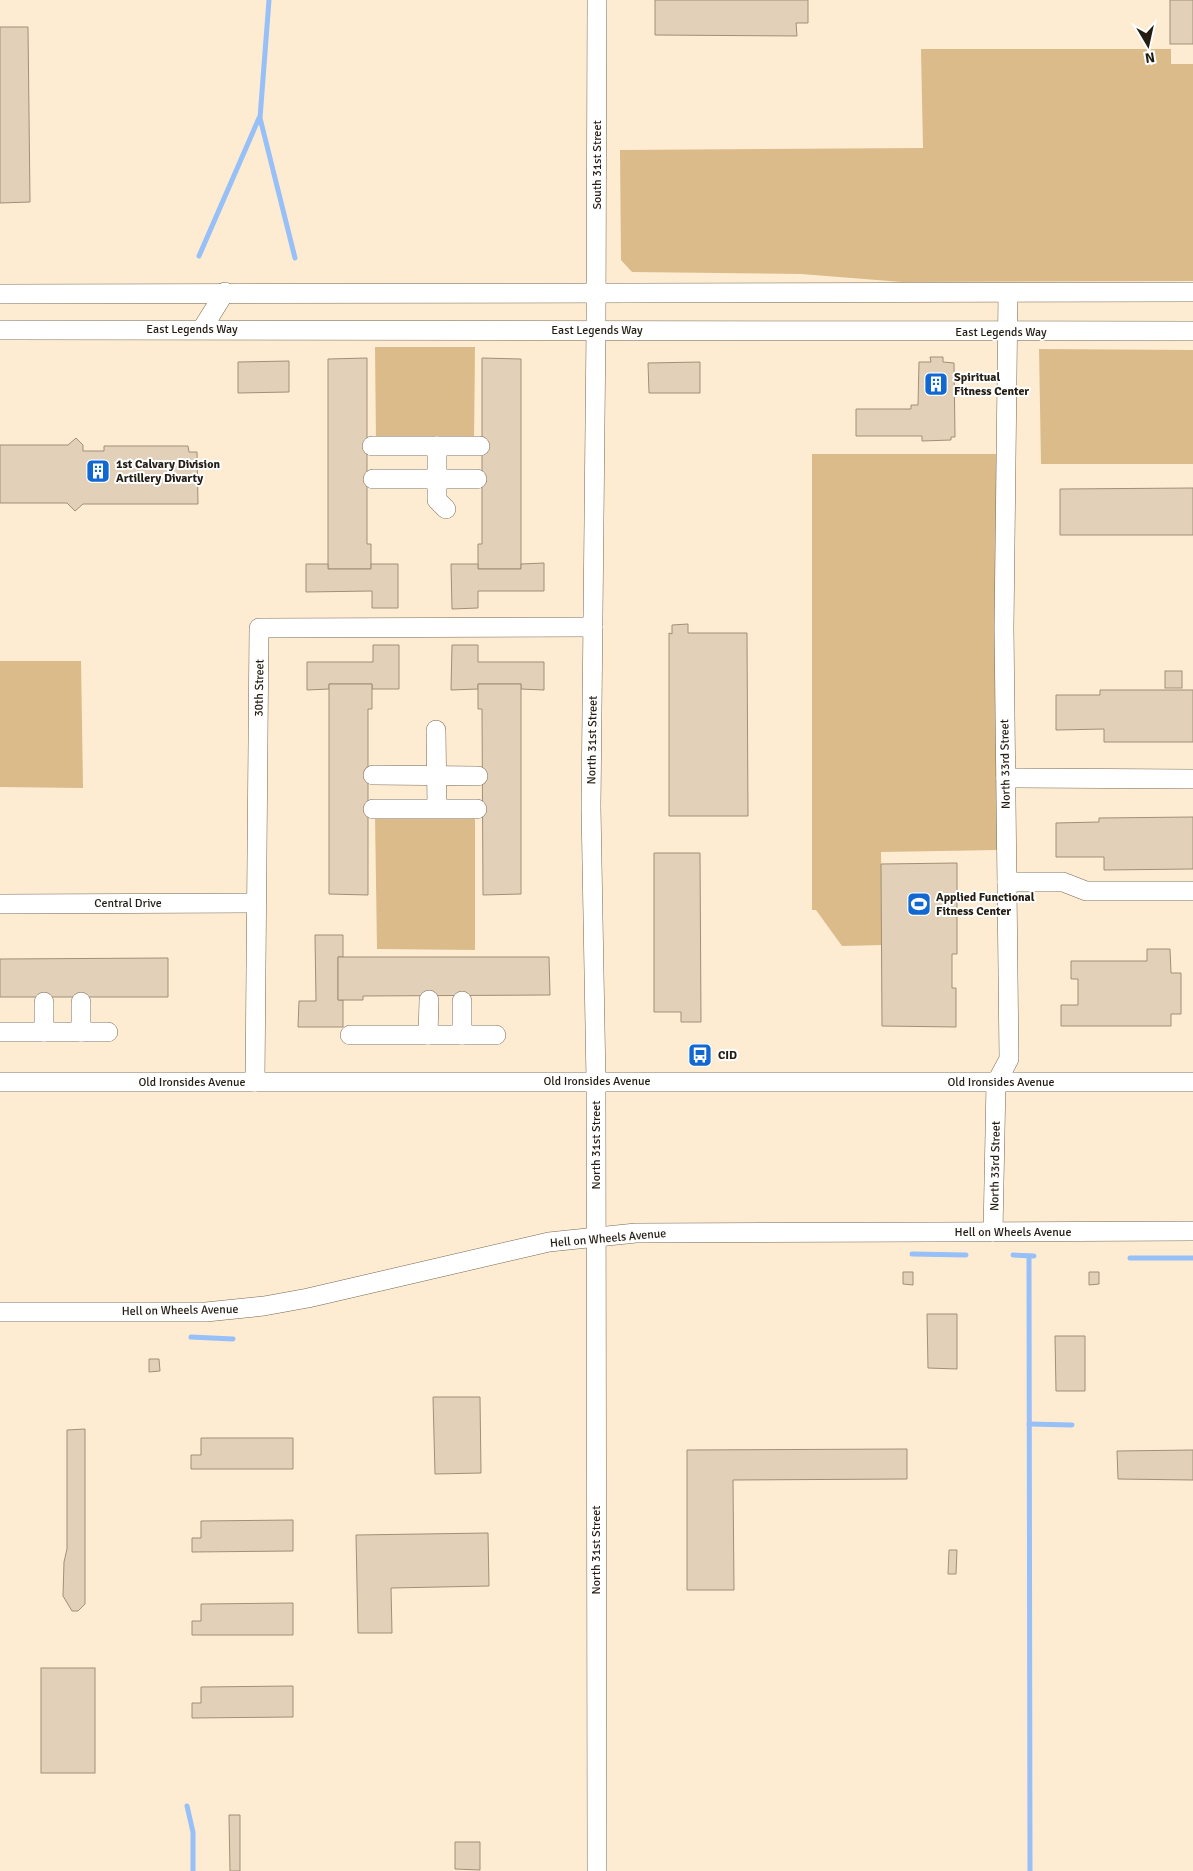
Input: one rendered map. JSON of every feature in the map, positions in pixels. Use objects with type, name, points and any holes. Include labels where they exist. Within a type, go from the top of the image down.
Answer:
[{"type":"street","name":"South 31st Street","points":[[596,329],[597,0]]},
{"type":"street","points":[[202,329],[225,292]]},
{"type":"street","points":[[0,294],[225,292],[1193,292]]},
{"type":"street","name":"North 33rd Street","points":[[993,1232],[996,1083],[1009,1059],[1004,628],[1008,293]]},
{"type":"street","name":"North 31st Street","points":[[596,329],[591,807],[596,1081],[597,1871]]},
{"type":"street","name":"East Legends Way","points":[[0,330],[1193,331]]},
{"type":"street","points":[[372,446],[480,446]]},
{"type":"street","points":[[437,446],[437,500],[446,509]]},
{"type":"street","points":[[373,479],[477,479]]},
{"type":"street","name":"30th Street","points":[[254,1082],[259,628],[593,627]]},
{"type":"street","points":[[436,730],[437,808]]},
{"type":"street","points":[[373,775],[478,776]]},
{"type":"street","points":[[1006,778],[1193,779]]},
{"type":"street","points":[[373,809],[477,809]]},
{"type":"street","points":[[1007,882],[1063,882],[1086,891],[1193,891]]},
{"type":"street","name":"Central Drive","points":[[0,904],[256,903]]},
{"type":"street","points":[[428,1000],[428,1035]]},
{"type":"street","points":[[462,1001],[462,1035]]},
{"type":"street","points":[[44,1002],[44,1032]]},
{"type":"street","points":[[81,1002],[81,1032]]},
{"type":"street","points":[[0,1032],[108,1032]]},
{"type":"street","points":[[350,1035],[496,1035]]},
{"type":"street","name":"Old Ironsides Avenue","points":[[0,1082],[1193,1082]]},
{"type":"street","name":"Hell on Wheels Avenue","points":[[0,1312],[206,1312],[264,1306],[308,1298],[549,1242],[596,1237],[686,1233],[1193,1231]]},
{"type":"shaded area","points":[[921,49],[1171,49],[1171,64],[1193,64],[1193,281],[902,282],[801,274],[632,272],[621,260],[620,150],[923,148]]},
{"type":"shaded area","points":[[375,347],[475,347],[474,441],[376,441]]},
{"type":"shaded area","points":[[1039,349],[1193,350],[1193,464],[1041,464]]},
{"type":"shaded area","points":[[812,454],[997,454],[998,850],[881,852],[882,945],[842,946],[816,910],[812,910]]},
{"type":"shaded area","points":[[0,661],[81,661],[83,788],[0,787]]},
{"type":"shaded area","points":[[475,813],[475,950],[377,949],[375,815]]},
{"type":"building","points":[[655,0],[808,0],[808,23],[796,23],[797,36],[655,35]]},
{"type":"building","points":[[1170,0],[1193,0],[1193,44],[1170,44]]},
{"type":"building","points":[[0,27],[28,27],[30,202],[0,203]]},
{"type":"building","name":"Spiritual Fitness Center","points":[[930,357],[943,357],[943,362],[954,363],[955,437],[951,437],[951,440],[922,441],[922,436],[856,436],[856,409],[911,409],[911,405],[918,405],[919,362],[931,362]]},
{"type":"building","points":[[367,358],[367,544],[371,544],[371,569],[328,569],[328,359]]},
{"type":"building","points":[[482,358],[521,359],[521,569],[478,569],[478,544],[482,544]]},
{"type":"building","points":[[289,361],[289,392],[238,393],[238,362]]},
{"type":"building","points":[[700,362],[700,393],[649,393],[648,363]]},
{"type":"building","name":"1st Calvary Division Artillery Divarty","points":[[76,438],[83,445],[83,451],[104,451],[104,446],[188,446],[189,452],[197,452],[198,504],[83,504],[75,511],[67,503],[0,503],[0,445],[68,445]]},
{"type":"building","points":[[1193,488],[1193,535],[1060,535],[1060,489]]},
{"type":"building","points":[[544,563],[544,591],[478,591],[478,608],[452,609],[451,564],[478,564],[478,569],[521,569],[521,564]]},
{"type":"building","points":[[306,564],[328,564],[328,569],[371,569],[371,564],[398,564],[398,608],[372,608],[372,591],[306,592]]},
{"type":"building","points":[[688,624],[688,633],[747,633],[748,816],[669,816],[669,633],[672,634],[672,625]]},
{"type":"building","points":[[373,645],[399,645],[399,689],[372,689],[372,684],[329,684],[329,689],[307,690],[307,662],[373,662]]},
{"type":"building","points":[[452,645],[478,645],[478,662],[544,662],[544,690],[521,689],[521,684],[478,684],[478,689],[451,690]]},
{"type":"building","points":[[1165,671],[1182,671],[1182,688],[1165,688]]},
{"type":"building","points":[[329,684],[372,684],[372,709],[368,709],[368,895],[329,894]]},
{"type":"building","points":[[478,684],[521,684],[521,894],[483,895],[482,709],[478,709]]},
{"type":"building","points":[[1100,690],[1193,690],[1193,742],[1104,742],[1104,729],[1056,730],[1056,695],[1100,695]]},
{"type":"building","points":[[1193,817],[1193,869],[1104,870],[1104,857],[1056,857],[1056,823],[1099,822],[1099,818]]},
{"type":"building","points":[[654,853],[700,853],[701,1022],[681,1022],[681,1012],[654,1012]]},
{"type":"building","name":"Applied Functional Fitness Center","points":[[957,863],[957,954],[952,954],[952,988],[956,988],[956,1027],[882,1026],[881,864]]},
{"type":"building","points":[[315,935],[343,935],[343,957],[338,957],[338,1000],[343,1000],[343,1027],[298,1027],[299,1001],[316,1001]]},
{"type":"building","points":[[1147,949],[1170,949],[1171,973],[1181,973],[1181,1014],[1171,1014],[1171,1026],[1061,1026],[1061,1005],[1078,1005],[1078,979],[1071,979],[1071,961],[1147,961]]},
{"type":"building","points":[[338,957],[549,957],[550,995],[363,996],[363,1000],[338,1000]]},
{"type":"building","points":[[168,958],[168,997],[0,997],[0,959]]},
{"type":"building","points":[[903,1272],[913,1272],[913,1285],[903,1284]]},
{"type":"building","points":[[1089,1272],[1099,1272],[1099,1284],[1089,1285]]},
{"type":"building","points":[[927,1314],[957,1314],[957,1369],[928,1368]]},
{"type":"building","points":[[1055,1336],[1085,1336],[1085,1391],[1056,1391]]},
{"type":"building","points":[[149,1359],[159,1359],[160,1371],[149,1372]]},
{"type":"building","points":[[433,1397],[480,1397],[481,1473],[435,1474]]},
{"type":"building","points":[[85,1429],[85,1604],[78,1611],[72,1611],[63,1596],[64,1562],[67,1549],[67,1430]]},
{"type":"building","points":[[201,1438],[293,1438],[293,1469],[191,1469],[191,1455],[201,1455]]},
{"type":"building","points":[[907,1449],[907,1479],[733,1480],[734,1590],[687,1590],[687,1450]]},
{"type":"building","points":[[1193,1450],[1193,1480],[1118,1479],[1117,1451]]},
{"type":"building","points":[[293,1520],[293,1551],[192,1552],[192,1538],[201,1538],[201,1521]]},
{"type":"building","points":[[488,1533],[489,1586],[391,1588],[392,1633],[358,1633],[356,1535]]},
{"type":"building","points":[[949,1550],[957,1550],[956,1574],[948,1574]]},
{"type":"building","points":[[293,1603],[293,1635],[192,1635],[192,1621],[201,1621],[201,1604]]},
{"type":"building","points":[[41,1668],[95,1668],[95,1773],[41,1773]]},
{"type":"building","points":[[293,1686],[293,1717],[192,1718],[192,1703],[201,1703],[201,1687]]},
{"type":"building","points":[[229,1815],[240,1815],[240,1871],[230,1871]]},
{"type":"building","points":[[455,1842],[480,1842],[480,1870],[455,1869]]},
{"type":"waterway","points":[[269,0],[260,118],[295,258]]},
{"type":"waterway","points":[[199,256],[259,118]]},
{"type":"waterway","points":[[912,1254],[966,1255]]},
{"type":"waterway","points":[[1013,1255],[1034,1256]]},
{"type":"waterway","points":[[1029,1256],[1030,1871]]},
{"type":"waterway","points":[[1130,1258],[1193,1258]]},
{"type":"waterway","points":[[191,1337],[233,1339]]},
{"type":"waterway","points":[[1029,1424],[1072,1425]]},
{"type":"waterway","points":[[187,1806],[193,1832],[193,1871]]},
{"type":"place","name":"Spiritual Fitness Center","points":[[936,384]]},
{"type":"place","name":"1st Calvary Division Artillery Divarty","points":[[98,471]]},
{"type":"place","name":"Applied Functional Fitness Center","points":[[919,904]]},
{"type":"place","name":"CID","points":[[700,1055]]}]
